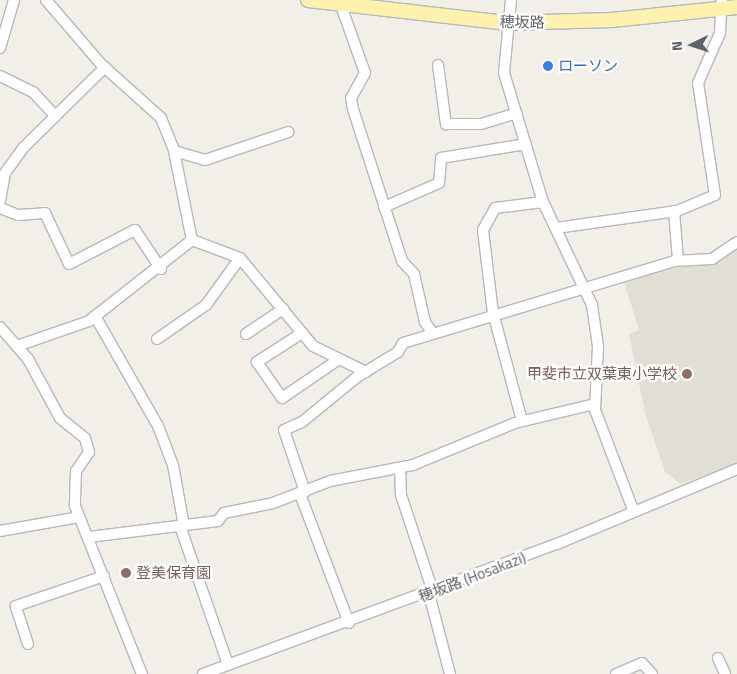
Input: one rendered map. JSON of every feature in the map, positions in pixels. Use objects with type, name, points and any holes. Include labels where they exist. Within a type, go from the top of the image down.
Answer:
[{"type":"main road","name":"穂坂路","points":[[308,0],[339,2],[506,23],[612,20],[720,5],[737,7]]},
{"type":"street","points":[[0,48],[14,0]]},
{"type":"street","points":[[46,0],[105,67],[161,118],[174,151],[192,240]]},
{"type":"street","points":[[511,0],[506,23],[502,61],[543,202],[592,305],[598,346],[595,404],[634,512]]},
{"type":"street","points":[[339,2],[365,73],[351,98],[402,261],[418,282],[425,322],[432,332]]},
{"type":"street","points":[[556,228],[674,211],[707,200],[717,188],[698,83],[720,32],[720,5]]},
{"type":"street","points":[[438,65],[446,124],[481,124],[516,112]]},
{"type":"street","points":[[0,201],[6,173],[56,116],[105,67]]},
{"type":"street","points":[[0,76],[33,92],[56,116]]},
{"type":"street","points":[[174,151],[205,160],[288,132]]},
{"type":"street","points":[[384,207],[439,183],[441,158],[526,144]]},
{"type":"street","points":[[522,421],[494,313],[483,230],[495,208],[543,202]]},
{"type":"street","points":[[0,208],[18,215],[45,213],[69,264],[136,230],[161,269]]},
{"type":"street","points":[[674,211],[678,260]]},
{"type":"street","points":[[192,240],[240,258],[313,346],[366,372]]},
{"type":"street","points":[[17,346],[95,316],[161,269],[192,240]]},
{"type":"street","points":[[349,622],[302,493],[284,430],[302,422],[366,372],[398,352],[403,343],[432,332],[583,286],[678,260],[712,259],[737,242]]},
{"type":"street","points":[[157,339],[206,305],[240,258]]},
{"type":"street","points":[[246,334],[284,309]]},
{"type":"street","points":[[95,316],[158,426],[173,465],[182,526],[228,665]]},
{"type":"street","points":[[0,327],[17,346],[60,418],[85,438],[89,452],[74,483],[79,516],[90,538],[142,674]]},
{"type":"street","points":[[302,333],[257,362],[282,398],[339,359]]},
{"type":"street","points":[[90,538],[218,521],[224,513],[302,493],[330,481],[400,468],[522,421],[595,404]]},
{"type":"street","points":[[400,468],[400,495],[431,593],[450,674]]},
{"type":"street","name":"穂坂路 (Hosakazi)","points":[[203,674],[431,593],[737,469]]},
{"type":"street","points":[[0,531],[79,516]]},
{"type":"street","points":[[28,644],[16,606],[104,576]]},
{"type":"street","points":[[718,658],[725,674]]},
{"type":"street","points":[[616,674],[642,663],[652,674]]},
{"type":"shaded area","name":"甲斐市立双葉東小学校","points":[[737,247],[737,464],[681,484],[665,472],[645,413],[629,334],[639,330],[623,279]]},
{"type":"place","name":"ローソン","points":[[548,66]]},
{"type":"place","name":"甲斐市立双葉東小学校","points":[[687,374]]},
{"type":"place","name":"登美保育園","points":[[126,573]]}]
